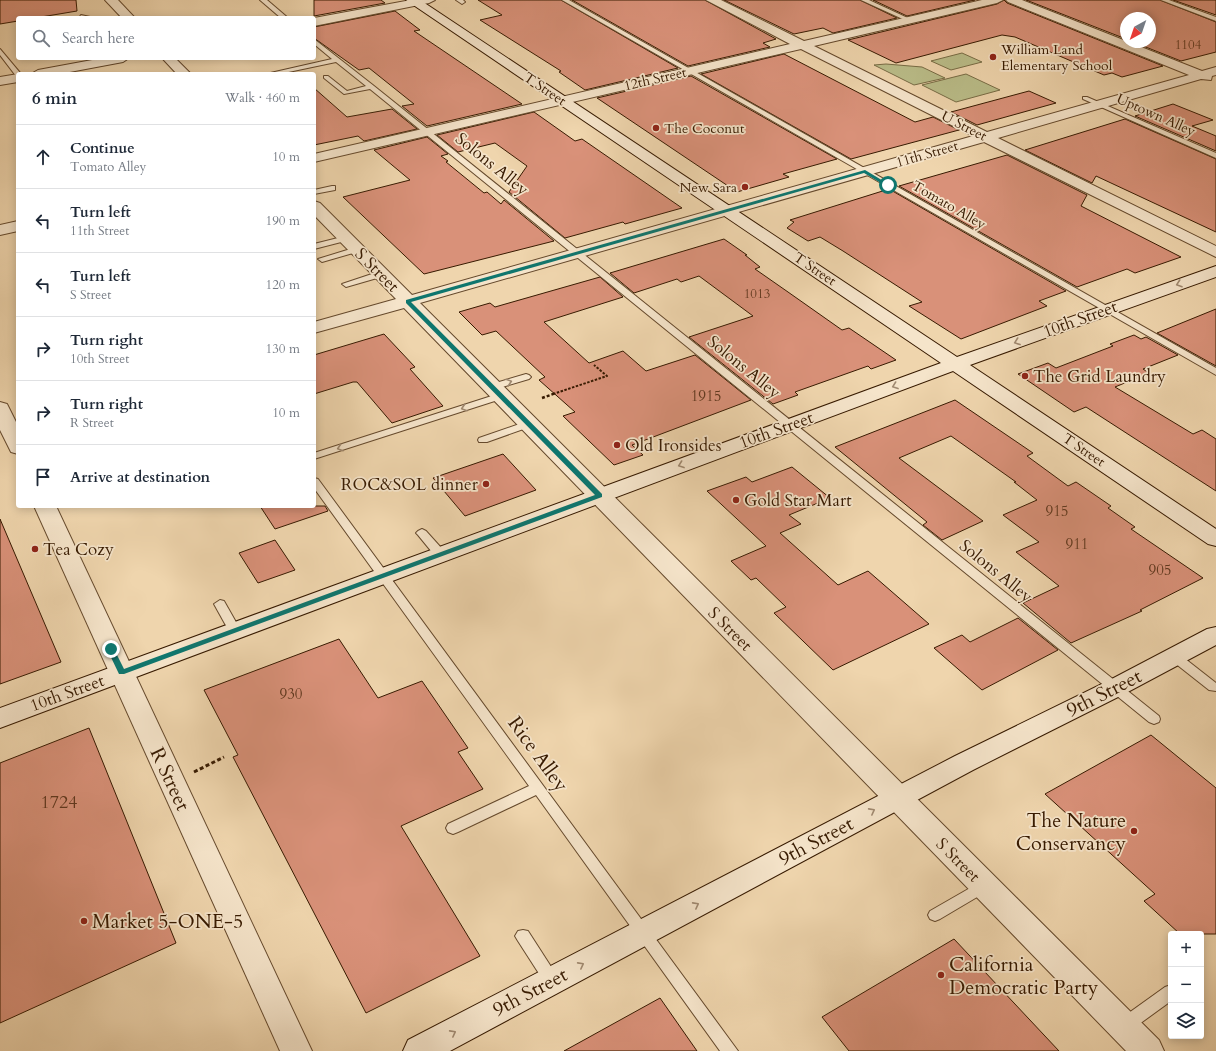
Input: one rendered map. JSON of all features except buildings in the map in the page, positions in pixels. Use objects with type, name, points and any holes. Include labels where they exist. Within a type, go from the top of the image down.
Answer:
[{"type":"street","points":[[111,0],[127,16]]},
{"type":"street","name":"U Street","points":[[712,0],[1216,252]]},
{"type":"street","name":"12th Street","points":[[316,158],[997,0]]},
{"type":"street","points":[[1012,0],[1216,81]]},
{"type":"street","points":[[316,22],[419,1]]},
{"type":"street","name":"T Street","points":[[419,1],[562,100],[1216,540]]},
{"type":"street","points":[[49,72],[112,60]]},
{"type":"street","points":[[170,60],[182,72]]},
{"type":"street","name":"11th Street","points":[[316,327],[1216,72]]},
{"type":"street","points":[[0,81],[16,77]]},
{"type":"street","name":"S Street","points":[[316,208],[1148,1051]]},
{"type":"street","points":[[0,230],[16,226]]},
{"type":"street","name":"10th Street","points":[[0,718],[790,425],[1216,271]]},
{"type":"street","points":[[5,414],[16,443]]},
{"type":"street","name":"R Street","points":[[46,508],[296,1051]]},
{"type":"street","name":"9th Street","points":[[419,1051],[897,798],[1115,688],[1216,635]]},
{"type":"lane","points":[[263,0],[283,16]]},
{"type":"lane","name":"Tomato Alley","points":[[565,0],[1216,372]]},
{"type":"lane","points":[[864,0],[909,20]]},
{"type":"lane","points":[[1164,0],[1216,19]]},
{"type":"lane","name":"Solons Alley","points":[[316,43],[1154,719]]},
{"type":"lane","points":[[0,51],[16,74]]},
{"type":"lane","points":[[278,72],[337,60]]},
{"type":"lane","points":[[326,77],[346,93],[372,87]]},
{"type":"lane","name":"Uptown Alley","points":[[1085,98],[1216,156]]},
{"type":"lane","points":[[316,192],[332,188]]},
{"type":"lane","points":[[316,247],[351,244]]},
{"type":"lane","points":[[322,259],[351,244]]},
{"type":"lane","points":[[346,284],[380,274]]},
{"type":"lane","points":[[316,455],[497,392],[526,377]]},
{"type":"lane","points":[[483,440],[528,424]]},
{"type":"lane","name":"Rice Alley","points":[[316,484],[730,1051]]},
{"type":"lane","points":[[422,532],[440,554]]},
{"type":"lane","points":[[220,604],[235,631]]},
{"type":"lane","points":[[1175,656],[1213,687]]},
{"type":"lane","points":[[453,828],[538,788]]},
{"type":"lane","points":[[935,915],[984,886]]},
{"type":"lane","points":[[523,936],[552,980]]},
{"type":"lane","points":[[1124,1026],[1168,994]]},
{"type":"path","points":[[542,398],[607,376],[594,365]]},
{"type":"path","points":[[172,783],[224,757]]},
{"type":"green space","points":[[962,53],[982,62],[951,70],[931,61]]},
{"type":"green space","points":[[886,64],[922,67],[945,78],[914,85],[874,65]]},
{"type":"green space","points":[[966,74],[1000,90],[956,102],[922,85]]},
{"type":"place","name":"William Land Elementary School","points":[[993,57]]},
{"type":"place","name":"The Coconut","points":[[656,128]]},
{"type":"place","name":"New Sara","points":[[745,187]]},
{"type":"place","name":"The Grid Laundry","points":[[1025,376]]},
{"type":"place","name":"Old Ironsides","points":[[617,445]]},
{"type":"place","name":"ROC&SOL dinner","points":[[486,484]]},
{"type":"place","name":"Gold Star Mart","points":[[736,500]]},
{"type":"place","name":"Tea Cozy","points":[[35,549]]},
{"type":"place","name":"The Nature Conservancy","points":[[1134,831]]},
{"type":"place","name":"Market 5-ONE-5","points":[[84,921]]},
{"type":"place","name":"California Democratic Party","points":[[941,975]]},
{"type":"route","points":[[111,649],[122,672],[599,496],[408,302],[865,171],[888,185]]}]
